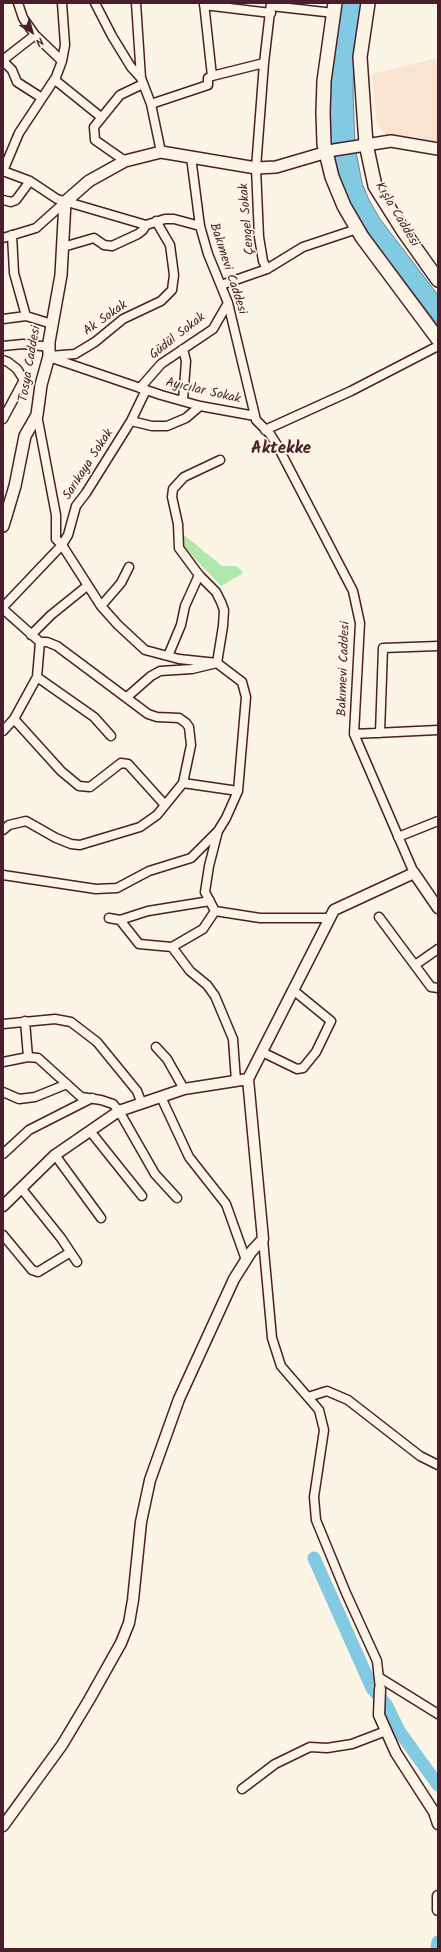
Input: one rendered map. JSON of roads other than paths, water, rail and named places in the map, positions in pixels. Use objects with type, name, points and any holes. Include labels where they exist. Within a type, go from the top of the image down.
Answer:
[{"type":"main road","name":"Kışla Caddesi","points":[[368,3],[360,57],[366,144],[375,186],[404,232],[438,280]]},
{"type":"main road","points":[[334,8],[324,81],[323,113],[326,153],[337,190],[357,230],[438,339]]},
{"type":"main road","points":[[66,202],[89,181],[125,161],[161,152],[256,168],[276,167],[326,153],[366,144],[391,141],[438,149]]},
{"type":"main road","name":"Tosya Caddesi","points":[[3,526],[26,436],[37,414],[61,275],[66,202]]},
{"type":"street","points":[[18,3],[23,18],[35,35],[62,61]]},
{"type":"street","points":[[62,3],[65,45],[62,61],[55,80],[19,133],[3,171],[30,181],[57,199],[146,225],[156,221],[174,218],[200,226]]},
{"type":"street","points":[[95,3],[127,61],[142,81],[151,104],[161,152]]},
{"type":"street","points":[[136,3],[142,81]]},
{"type":"street","points":[[212,76],[204,4],[334,8]]},
{"type":"street","name":"Çengel Sokak","points":[[267,268],[263,261],[259,237],[256,168],[264,63],[271,7]]},
{"type":"street","points":[[35,35],[3,61],[12,70],[17,82],[42,98]]},
{"type":"street","points":[[151,104],[208,85],[208,78],[212,76],[264,63]]},
{"type":"street","points":[[55,80],[101,117]]},
{"type":"street","points":[[125,161],[95,140],[94,127],[120,95],[142,81]]},
{"type":"street","name":"Bakımevi Caddesi","points":[[191,157],[200,226],[208,254],[228,303],[256,420],[268,432],[295,476],[352,591],[360,623],[354,734],[414,873]]},
{"type":"street","points":[[3,200],[12,202],[16,200],[30,181]]},
{"type":"street","points":[[3,238],[36,228],[66,202]]},
{"type":"street","name":"Ak Sokak","points":[[49,351],[75,354],[95,342],[122,319],[161,302],[172,290],[174,275],[170,245],[156,221]]},
{"type":"street","points":[[63,247],[94,238],[104,245],[112,246],[138,234],[144,230],[146,225]]},
{"type":"street","points":[[221,285],[267,268],[303,247],[357,230]]},
{"type":"street","points":[[12,235],[14,273],[26,316]]},
{"type":"street","name":"Güdül Sokak","points":[[143,389],[161,364],[213,329],[228,303]]},
{"type":"street","points":[[3,319],[26,316],[52,324]]},
{"type":"street","points":[[3,346],[23,344],[49,351]]},
{"type":"street","points":[[268,432],[355,390],[438,346]]},
{"type":"street","points":[[183,400],[186,361],[184,349]]},
{"type":"street","name":"Ayıcılar Sokak","points":[[49,351],[143,389],[200,406],[255,416]]},
{"type":"street","points":[[268,432],[317,413],[438,352]]},
{"type":"street","points":[[3,360],[17,369],[24,380],[3,418]]},
{"type":"street","name":"Ayıcılar Sokak","points":[[131,421],[143,389]]},
{"type":"street","points":[[131,421],[152,426],[167,426],[186,418],[200,406]]},
{"type":"street","points":[[3,875],[96,889],[117,888],[149,871],[191,858],[218,831],[226,818],[238,791],[246,697],[242,682],[217,664],[168,656],[145,650],[118,625],[101,606],[62,545],[56,539],[56,515],[37,414]]},
{"type":"street","name":"Sarıkaya Sokak","points":[[3,608],[62,545],[68,535],[76,506],[86,493],[131,421]]},
{"type":"street","points":[[217,664],[224,610],[216,592],[178,548],[178,524],[172,497],[173,489],[184,477],[220,460]]},
{"type":"street","points":[[101,606],[121,583],[129,567]]},
{"type":"street","points":[[168,656],[181,625],[190,592],[200,575]]},
{"type":"street","points":[[31,635],[51,615],[87,586]]},
{"type":"street","points":[[3,608],[40,642],[47,642],[57,646],[127,696],[148,714],[157,717],[179,718],[186,723],[189,728],[191,745],[183,783],[165,806],[149,822],[140,827],[80,845],[71,844],[56,838],[26,821],[9,825],[3,830]]},
{"type":"street","points":[[3,731],[14,718],[37,677],[40,642]]},
{"type":"street","points":[[380,733],[383,648],[438,646]]},
{"type":"street","points":[[127,696],[151,676],[160,671],[192,669],[217,664]]},
{"type":"street","points":[[37,677],[94,717],[111,736]]},
{"type":"street","points":[[14,718],[61,771],[78,786],[90,786],[121,763],[128,764],[165,806]]},
{"type":"street","points":[[354,734],[438,730]]},
{"type":"street","points":[[183,783],[238,791]]},
{"type":"street","points":[[398,836],[438,821]]},
{"type":"street","points":[[218,831],[209,866],[205,892],[216,911],[260,918],[330,918]]},
{"type":"street","points":[[438,908],[414,873],[334,910],[248,1079],[272,1338],[281,1366],[319,1410],[324,1430],[314,1497],[316,1520],[346,1593],[377,1661],[380,1678],[379,1715],[396,1753],[434,1812],[438,1824]]},
{"type":"street","points":[[109,918],[120,920],[148,911],[210,901]]},
{"type":"street","points":[[120,920],[139,944],[172,947],[203,928],[216,911]]},
{"type":"street","points":[[380,917],[411,962],[415,965],[431,987],[438,988]]},
{"type":"street","points":[[172,947],[190,971],[207,985],[215,996],[233,1039],[236,1080]]},
{"type":"street","points":[[415,965],[438,949]]},
{"type":"street","points":[[262,1052],[297,1069],[303,1068],[316,1052],[332,1021],[293,990]]},
{"type":"street","points":[[3,1024],[55,1018],[71,1022],[97,1042],[137,1091],[142,1104]]},
{"type":"street","points":[[25,1021],[28,1057]]},
{"type":"street","points":[[156,1047],[168,1059],[184,1089]]},
{"type":"street","points":[[3,1062],[28,1057],[38,1058],[81,1097],[92,1098],[113,1104],[119,1111],[155,1174],[177,1198]]},
{"type":"street","points":[[3,1206],[55,1156],[119,1111],[184,1089],[248,1079]]},
{"type":"street","points":[[3,1093],[19,1099],[36,1097],[67,1084]]},
{"type":"street","points":[[161,1097],[189,1157],[226,1204],[246,1260]]},
{"type":"street","points":[[3,1154],[29,1130],[92,1098]]},
{"type":"street","points":[[90,1131],[142,1196]]},
{"type":"street","points":[[55,1156],[101,1218]]},
{"type":"street","points":[[21,1188],[61,1238],[69,1253],[77,1262]]},
{"type":"street","points":[[3,1235],[32,1270],[38,1272],[69,1253]]},
{"type":"street","points":[[3,1826],[62,1745],[90,1700],[121,1643],[129,1623],[133,1600],[141,1522],[150,1480],[179,1399],[234,1279],[246,1260],[263,1239]]},
{"type":"street","points":[[308,1397],[327,1392],[348,1400],[420,1456],[438,1465]]},
{"type":"street","points":[[380,1678],[417,1699],[438,1714]]},
{"type":"street","points":[[242,1788],[275,1764],[310,1747],[327,1748],[352,1744],[386,1731]]},
{"type":"street","points":[[438,1896],[438,1910]]},
{"type":"water","points":[[342,3],[361,3],[354,56],[353,92],[355,146],[362,183],[369,200],[380,219],[438,295],[438,325],[380,249],[352,209],[342,186],[335,163],[330,142],[329,119],[331,76]]},
{"type":"waterway","points":[[314,1558],[372,1688],[387,1706],[399,1731],[438,1785]]},
{"type":"waterway","points":[[437,1949],[438,1942]]},
{"type":"district","name":"Aktekke","points":[[281,450]]}]
